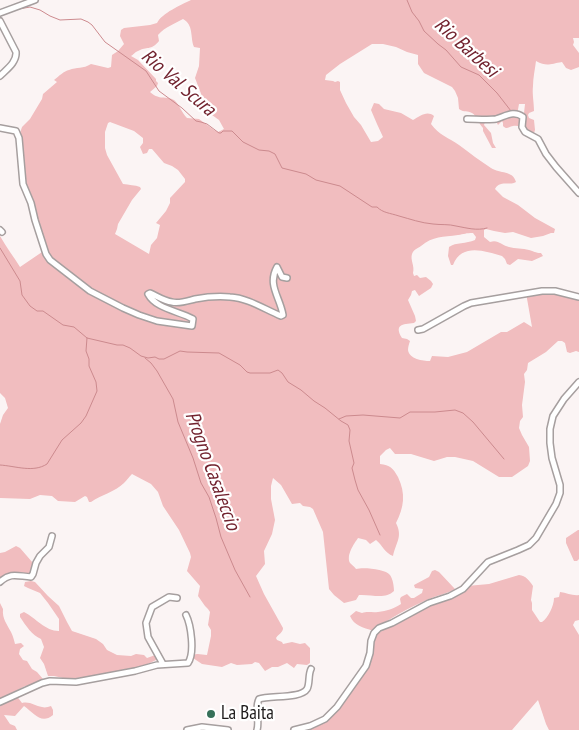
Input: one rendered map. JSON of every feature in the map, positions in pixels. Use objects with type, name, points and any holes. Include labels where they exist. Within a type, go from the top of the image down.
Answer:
[{"type":"street","points":[[0,13],[35,0]]},
{"type":"street","points":[[0,21],[16,52],[14,61],[0,76]]},
{"type":"street","points":[[467,119],[495,119],[512,114],[521,115],[523,117],[522,127],[525,132],[538,139],[546,154],[579,194]]},
{"type":"street","points":[[0,128],[16,132],[20,138],[23,184],[31,203],[34,220],[46,254],[50,260],[76,281],[96,294],[139,315],[157,321],[192,326],[192,319],[151,300],[148,294],[150,293],[172,303],[207,297],[233,297],[255,304],[281,316],[283,315],[282,310],[273,284],[273,274],[277,267],[282,277],[287,278]]},
{"type":"street","points":[[418,330],[471,303],[555,291],[579,297]]},
{"type":"street","points":[[294,730],[310,726],[325,719],[336,707],[366,666],[371,641],[374,633],[379,628],[429,603],[450,596],[463,589],[488,562],[529,545],[536,538],[556,504],[560,493],[550,443],[550,429],[553,416],[564,399],[579,382]]},
{"type":"street","points":[[0,582],[8,576],[31,577],[36,563],[48,547],[52,536]]},
{"type":"street","points":[[163,664],[148,637],[146,623],[152,607],[169,596],[177,598]]},
{"type":"street","points":[[0,702],[50,681],[76,682],[163,664],[188,662],[191,660],[191,630],[186,615]]},
{"type":"street","points":[[258,730],[256,706],[259,699],[304,692],[307,689],[311,669]]},
{"type":"street","points":[[187,730],[202,727],[228,730]]},
{"type":"shaded area","points":[[191,0],[579,0],[579,38],[573,38],[573,45],[579,53],[579,67],[571,70],[566,68],[562,62],[546,64],[536,61],[533,89],[534,111],[528,115],[529,118],[534,120],[534,133],[526,130],[523,122],[525,104],[519,104],[517,115],[521,125],[507,128],[503,126],[502,121],[498,125],[494,119],[490,123],[485,122],[484,125],[491,133],[496,148],[492,148],[474,114],[459,109],[458,98],[452,87],[424,73],[418,64],[418,55],[396,47],[372,44],[326,75],[325,80],[340,82],[340,90],[346,103],[371,142],[378,141],[383,137],[371,110],[374,103],[379,104],[384,109],[401,113],[413,120],[424,114],[431,114],[434,116],[431,124],[441,134],[491,168],[509,174],[514,178],[516,182],[499,185],[495,189],[503,197],[555,229],[554,233],[531,238],[513,232],[505,233],[484,230],[484,237],[490,242],[495,241],[511,248],[527,249],[541,253],[543,256],[532,261],[518,259],[510,265],[507,264],[502,256],[474,250],[462,254],[451,265],[448,256],[449,247],[475,240],[476,237],[473,233],[434,239],[415,250],[412,256],[414,276],[426,277],[433,284],[431,288],[419,296],[415,290],[412,291],[408,300],[416,321],[399,328],[402,338],[410,341],[408,350],[411,356],[427,361],[430,361],[432,356],[448,357],[467,352],[501,332],[507,332],[524,322],[532,327],[526,293],[548,289],[579,296],[579,352],[567,352],[565,343],[558,341],[546,352],[528,363],[524,374],[523,417],[519,428],[529,447],[530,461],[528,466],[512,477],[499,477],[473,461],[455,457],[434,461],[411,454],[395,454],[390,448],[380,456],[380,464],[393,469],[402,489],[402,506],[396,523],[399,532],[398,540],[393,556],[376,540],[370,544],[366,540],[358,538],[351,550],[349,560],[356,569],[374,569],[388,573],[394,585],[394,591],[390,594],[382,596],[359,595],[356,600],[344,603],[334,595],[329,589],[323,532],[313,509],[300,503],[292,504],[281,485],[273,478],[271,499],[275,520],[272,534],[264,551],[265,564],[256,576],[283,628],[276,638],[277,640],[283,644],[292,642],[305,643],[310,648],[310,663],[307,665],[297,664],[294,668],[287,663],[265,671],[259,663],[255,662],[237,665],[231,663],[222,667],[202,664],[193,658],[195,654],[207,655],[211,636],[211,630],[208,625],[210,612],[198,596],[200,586],[187,571],[191,557],[190,553],[179,530],[163,506],[158,492],[151,484],[132,474],[120,486],[91,502],[85,496],[75,502],[58,501],[52,496],[40,495],[30,499],[0,498],[0,424],[8,408],[5,398],[0,393],[0,236],[20,267],[45,250],[24,186],[25,179],[20,133],[22,127],[30,119],[43,94],[57,82],[54,80],[67,71],[91,64],[111,67],[112,55],[124,44],[120,36],[121,30],[157,23],[167,13]],"holes":[[[183,19],[189,24],[194,47],[200,48],[199,66],[195,78],[205,104],[224,129],[218,132],[199,119],[187,118],[174,100],[160,97],[150,92],[157,86],[156,79],[138,60],[131,56],[136,52],[154,46],[159,41],[158,35],[161,32]],[[110,122],[134,131],[143,138],[143,143],[140,147],[143,154],[152,149],[164,163],[178,170],[185,179],[185,182],[170,198],[166,211],[156,223],[160,225],[157,238],[151,245],[149,254],[115,234],[118,224],[141,189],[138,186],[123,184],[107,155],[105,132]]]},
{"type":"shaded area","points":[[578,530],[579,559],[574,561],[566,543],[566,538]]},
{"type":"shaded area","points":[[16,546],[33,563],[33,570],[29,576],[14,572],[0,579],[0,553]]},
{"type":"shaded area","points":[[435,570],[455,589],[407,609],[373,631],[359,626],[350,616],[356,611],[362,613],[376,612],[393,608],[401,604],[401,597],[407,594],[414,598],[422,593],[423,589],[415,588],[414,585],[429,577],[432,571]]},
{"type":"shaded area","points":[[519,575],[524,576],[533,586],[532,610],[540,622],[548,615],[554,598],[559,597],[560,592],[579,595],[579,620],[575,621],[573,625],[579,635],[579,730],[549,730],[538,700],[512,730],[302,730],[327,720],[341,706],[369,667],[373,656],[374,642],[378,633],[416,611],[467,586],[489,584]]},
{"type":"shaded area","points":[[25,582],[35,582],[59,606],[72,631],[96,639],[107,650],[117,655],[131,656],[136,654],[144,655],[147,658],[161,653],[162,655],[160,658],[142,667],[101,675],[68,679],[48,676],[40,658],[44,647],[41,639],[29,630],[20,614],[24,612],[45,627],[59,631],[59,619],[40,593],[24,586]]},
{"type":"shaded area","points":[[0,603],[4,619],[15,644],[21,643],[24,646],[20,649],[19,654],[43,679],[34,685],[25,686],[4,699],[16,695],[22,703],[44,707],[51,706],[53,710],[53,715],[45,719],[38,717],[24,706],[15,716],[4,715],[17,730],[0,730]]},
{"type":"waterway","name":"Rio Barbesi","points":[[407,0],[424,31],[446,50],[461,67],[479,75],[511,111]]},
{"type":"waterway","name":"Rio Val Scura","points":[[19,9],[30,7],[60,20],[81,19],[88,22],[105,42],[146,71],[159,91],[196,121],[207,124],[219,133],[232,131],[243,142],[259,150],[275,154],[282,168],[340,186],[372,207],[377,207],[387,213],[429,223],[476,229],[487,228]]},
{"type":"waterway","points":[[0,248],[20,281],[22,295],[30,306],[37,311],[43,311],[63,325],[74,327],[87,338],[123,345],[148,358],[164,359],[180,351],[219,353],[250,373],[270,373],[278,370],[282,373],[288,382],[348,425],[355,480],[380,535]]},
{"type":"waterway","points":[[0,465],[30,469],[42,467],[47,464],[62,440],[86,416],[97,391],[86,351],[87,338]]},
{"type":"waterway","name":"Progno Casaleccio","points":[[145,358],[157,371],[173,399],[178,422],[201,483],[209,497],[221,537],[235,570],[250,597]]},
{"type":"waterway","points":[[339,419],[346,416],[363,415],[400,418],[410,412],[455,410],[463,413],[473,422],[504,459]]},
{"type":"place","name":"La Baita","points":[[211,714]]}]
